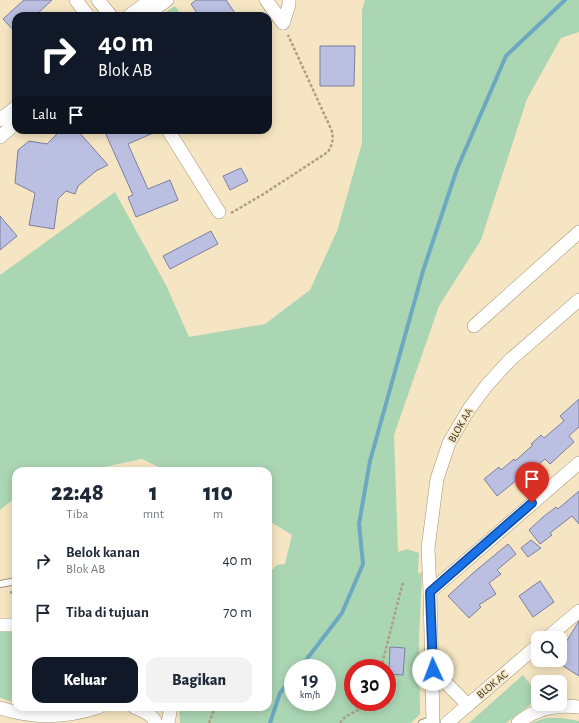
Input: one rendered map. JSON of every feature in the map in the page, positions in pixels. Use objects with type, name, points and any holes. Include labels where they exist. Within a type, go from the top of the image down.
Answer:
[{"type":"street","points":[[76,0],[85,12]]},
{"type":"street","points":[[98,0],[108,12]]},
{"type":"street","points":[[134,12],[150,0]]},
{"type":"street","points":[[150,12],[167,0]]},
{"type":"street","points":[[266,0],[283,23]]},
{"type":"street","points":[[283,23],[289,5],[289,0]]},
{"type":"street","points":[[0,120],[12,110]]},
{"type":"street","points":[[0,137],[12,126]]},
{"type":"street","points":[[170,134],[219,212]]},
{"type":"street","points":[[474,326],[579,232]]},
{"type":"street","name":"BLOK AA","points":[[429,722],[433,670],[428,548],[437,479],[448,443],[469,408],[487,385],[510,360],[579,300]]},
{"type":"street","points":[[430,592],[579,463]]},
{"type":"street","points":[[555,631],[579,611]]},
{"type":"street","points":[[0,625],[12,625]]},
{"type":"street","name":"BLOK AC","points":[[447,723],[531,651]]},
{"type":"street","points":[[433,670],[468,705]]},
{"type":"street","points":[[518,723],[534,712],[547,707],[579,707]]},
{"type":"street","points":[[0,708],[17,713],[43,717],[86,711]]},
{"type":"street","points":[[143,711],[154,719],[156,723]]},
{"type":"lane","points":[[0,584],[12,582]]},
{"type":"path","points":[[219,212],[225,215],[233,212],[328,152],[332,145],[334,137],[331,129],[283,23]]},
{"type":"path","points":[[383,659],[403,582]]},
{"type":"path","points":[[209,723],[214,711]]},
{"type":"path","points":[[340,723],[344,717],[356,711]]},
{"type":"green space","points":[[365,0],[579,0],[579,32],[561,38],[527,99],[481,240],[439,306],[394,435],[398,552],[407,549],[419,553],[418,574],[422,572],[419,638],[420,714],[411,723],[180,723],[179,711],[272,711],[272,570],[277,565],[285,564],[292,535],[272,522],[272,467],[159,467],[142,459],[104,467],[12,467],[12,500],[0,510],[0,275],[115,192],[166,285],[189,337],[265,324],[310,290],[337,231],[362,143],[362,10]]},
{"type":"green space","points":[[175,6],[179,12],[166,12]]},
{"type":"green space","points":[[0,632],[12,632],[12,702],[0,698]]},
{"type":"green space","points":[[523,675],[531,685],[531,704],[506,723],[469,723]]},
{"type":"green space","points":[[546,718],[562,718],[579,721],[579,723],[531,723]]},
{"type":"building","points":[[24,0],[52,0],[39,12],[12,12],[12,29],[3,19]]},
{"type":"building","points":[[196,0],[226,0],[234,12],[196,12],[191,4]]},
{"type":"building","points":[[320,46],[355,46],[354,86],[320,86]]},
{"type":"building","points":[[57,134],[81,134],[108,165],[96,171],[78,186],[75,194],[66,191],[58,199],[54,229],[29,225],[35,193],[15,183],[18,150],[29,141],[47,144]]},
{"type":"building","points":[[106,134],[151,134],[128,144],[148,189],[170,180],[178,200],[136,217],[128,197],[133,195]]},
{"type":"building","points":[[241,168],[248,181],[230,190],[223,176]]},
{"type":"building","points":[[0,216],[17,236],[0,250]]},
{"type":"building","points":[[211,231],[218,244],[170,269],[163,256]]},
{"type":"building","points":[[579,399],[579,427],[569,436],[574,442],[550,464],[545,459],[497,496],[484,479],[499,467],[501,470],[514,459],[515,461],[533,445],[531,444],[541,435],[544,438],[564,421],[560,416]]},
{"type":"building","points":[[579,491],[579,524],[572,516],[550,533],[552,535],[540,544],[529,530],[543,517],[556,507],[558,509]]},
{"type":"building","points":[[531,540],[541,548],[528,557],[521,548]]},
{"type":"building","points":[[508,544],[516,554],[497,570],[501,574],[489,583],[496,594],[479,605],[481,607],[469,618],[448,596]]},
{"type":"building","points":[[540,581],[554,602],[533,617],[519,596]]},
{"type":"building","points":[[579,621],[579,676],[565,667],[567,667],[567,641]]},
{"type":"building","points":[[390,647],[405,648],[403,675],[396,674],[396,659],[390,659]]},
{"type":"waterway","points":[[307,659],[342,613],[363,564],[359,524],[370,461],[423,271],[457,169],[506,56],[565,0]]},
{"type":"waterway","points":[[270,723],[280,693],[284,688]]},
{"type":"route","points":[[433,670],[430,592],[532,503]]}]
